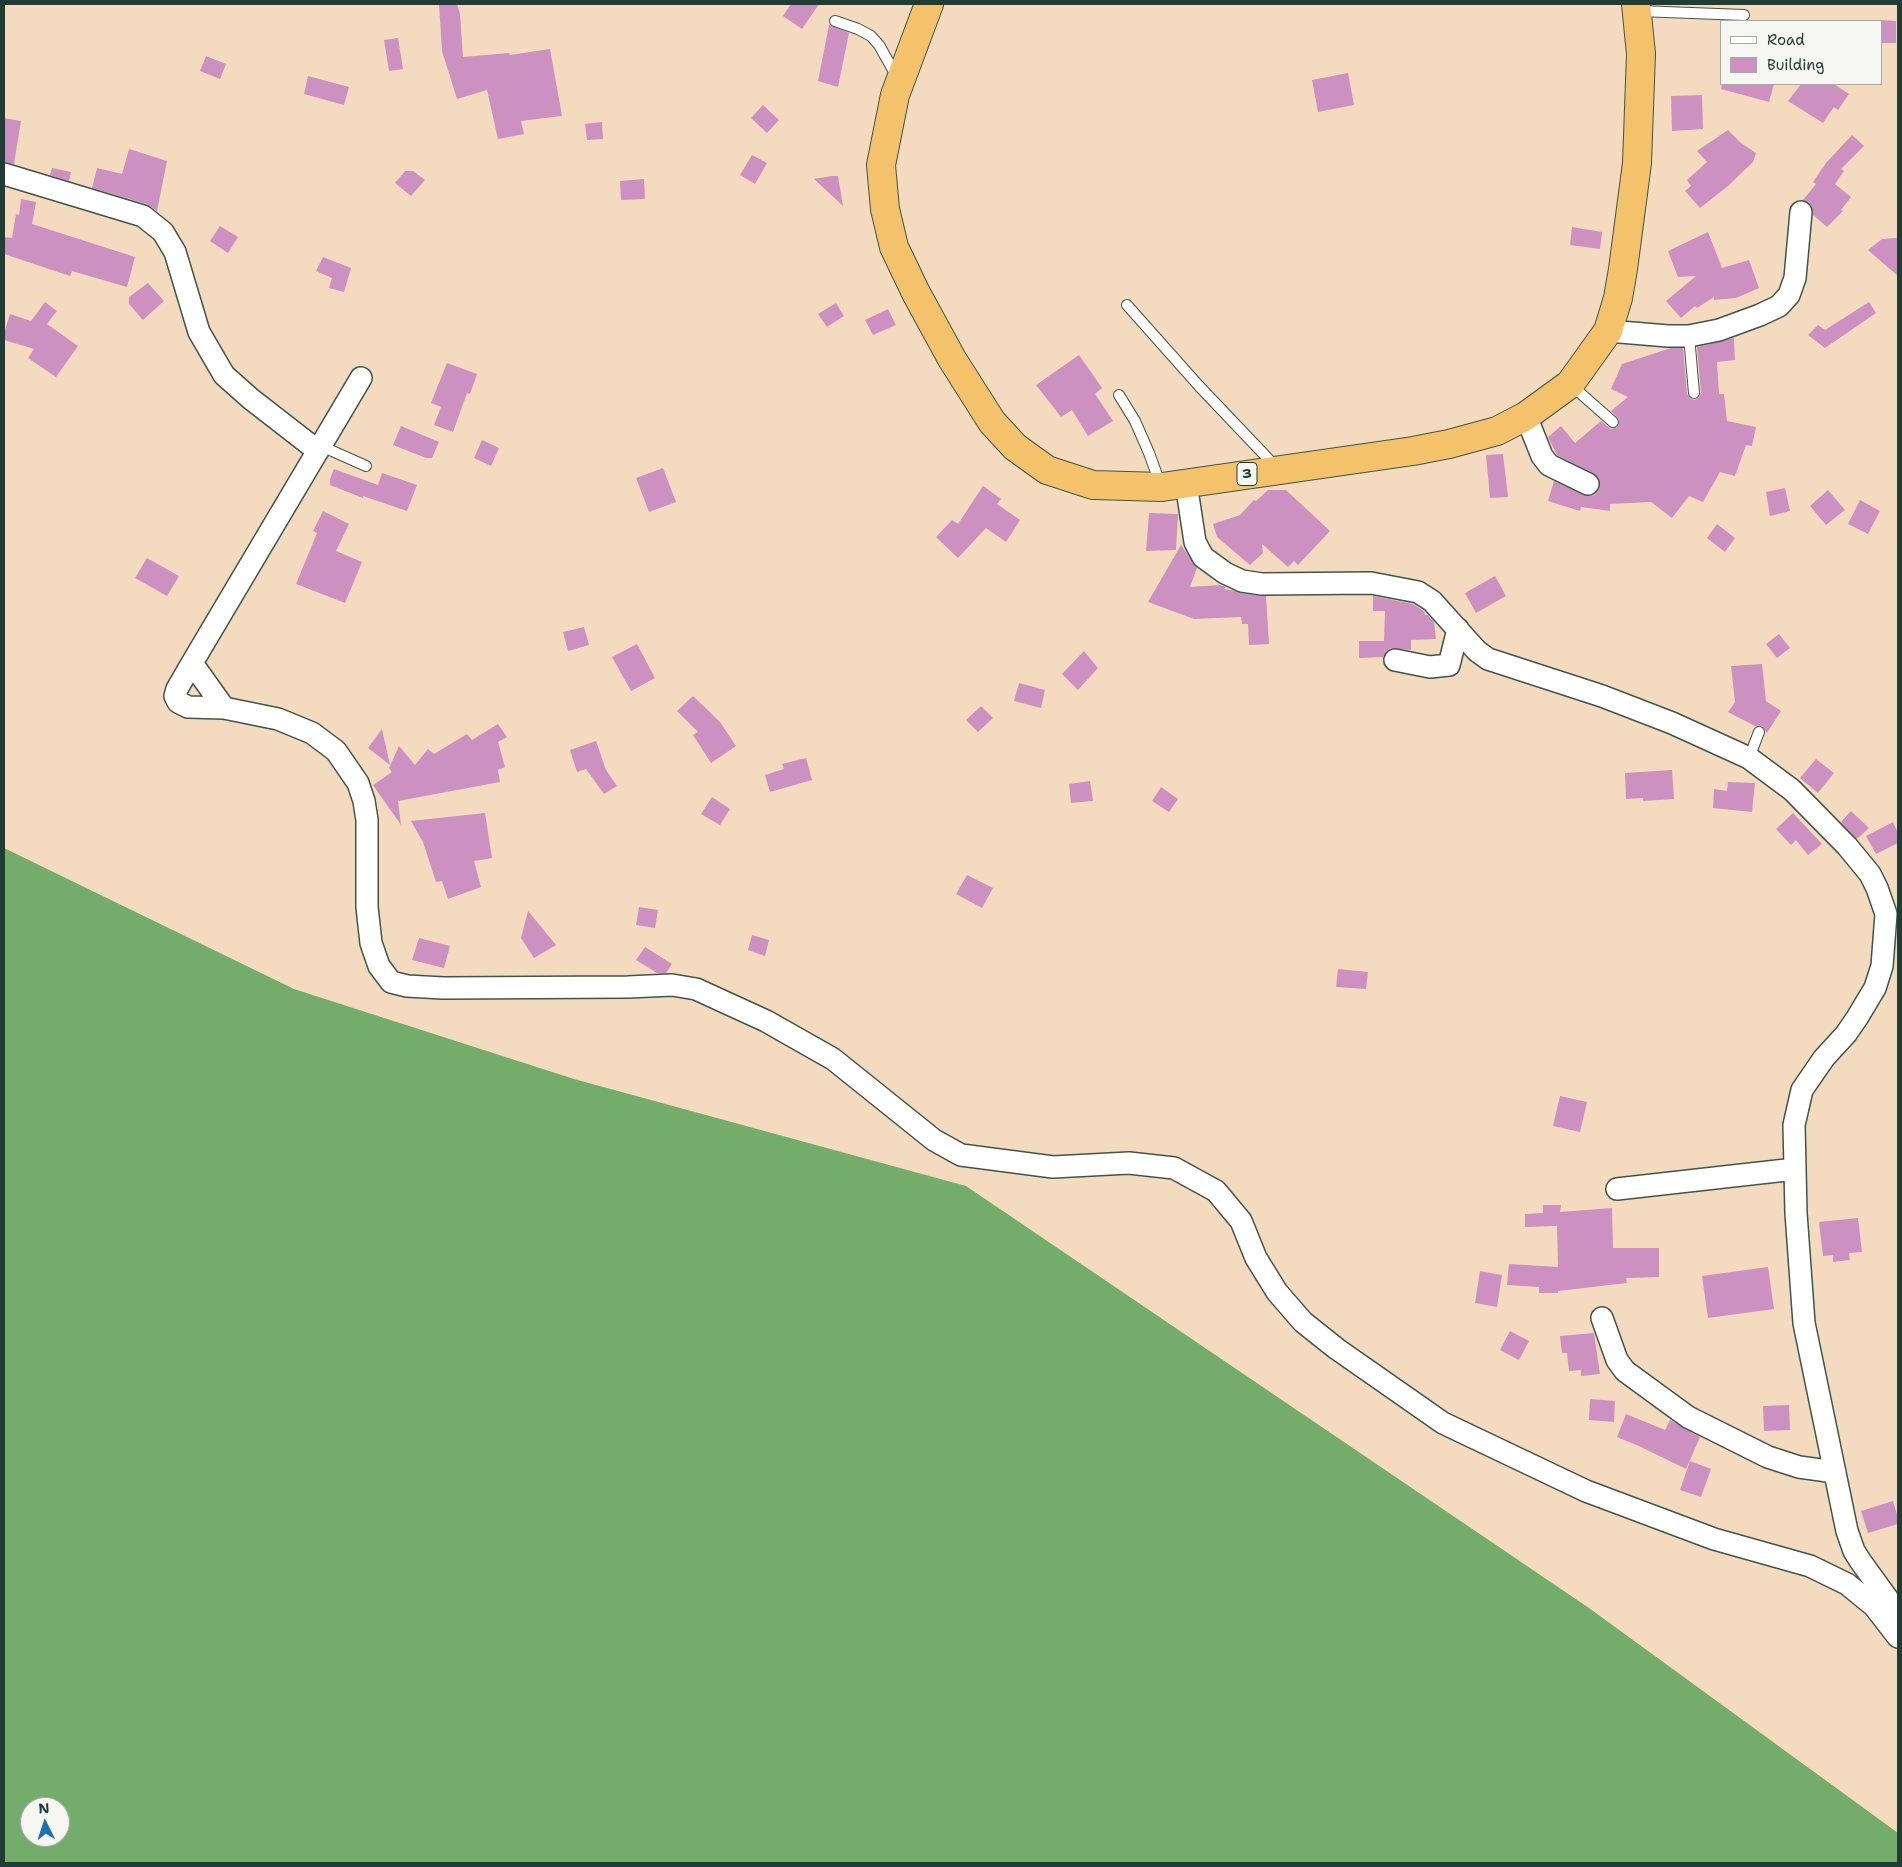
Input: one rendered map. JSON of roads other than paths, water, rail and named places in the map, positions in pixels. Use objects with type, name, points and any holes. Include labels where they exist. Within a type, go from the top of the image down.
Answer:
[{"type":"highway","name":"3","points":[[929,4],[900,82],[886,134],[881,165],[885,209],[894,247],[916,293],[952,359],[992,422],[1015,447],[1047,470],[1093,485],[1174,485],[1413,451],[1449,444],[1498,431],[1526,416],[1570,384],[1608,331],[1624,269],[1637,163],[1641,54],[1637,7]]},
{"type":"street","points":[[4,174],[143,216],[163,232],[175,252],[199,332],[224,375],[251,399],[319,449]]},
{"type":"street","points":[[1608,331],[1689,336],[1719,330],[1779,306],[1790,295],[1795,278],[1801,212]]},
{"type":"street","points":[[361,378],[192,663],[175,696],[178,702],[188,706],[224,708],[278,719],[312,733],[336,751],[358,783],[364,801],[367,820],[368,907],[371,943],[379,966],[391,982],[407,986],[443,988],[672,985],[696,989],[766,1021],[832,1059],[934,1140],[961,1155],[1053,1166],[1129,1163],[1174,1168],[1216,1191],[1241,1221],[1256,1258],[1277,1292],[1303,1322],[1337,1349],[1443,1423],[1586,1490],[1714,1539],[1810,1566],[1846,1584],[1874,1606],[1898,1637]]},
{"type":"street","points":[[1526,416],[1542,456],[1549,465],[1588,484]]},
{"type":"street","points":[[1174,485],[1195,542],[1204,557],[1225,573],[1242,581],[1262,584],[1371,583],[1418,592],[1432,601],[1477,651],[1488,659],[1602,696],[1672,723],[1749,758],[1792,790],[1847,846],[1870,874],[1892,918],[1882,966],[1875,988],[1846,1034],[1824,1058],[1802,1090],[1794,1125],[1796,1213],[1804,1323],[1843,1512],[1854,1551],[1898,1612]]},
{"type":"street","points":[[1395,660],[1430,668],[1449,665],[1458,629]]},
{"type":"street","points":[[192,663],[224,708]]},
{"type":"street","points":[[1617,1189],[1795,1169]]},
{"type":"street","points":[[1602,1318],[1617,1360],[1625,1371],[1688,1417],[1768,1457],[1799,1467],[1835,1472]]},
{"type":"lane","points":[[1637,7],[1744,15]]},
{"type":"lane","points":[[834,21],[858,29],[871,36],[879,45],[900,82]]},
{"type":"lane","points":[[1127,305],[1199,386],[1279,469]]},
{"type":"lane","points":[[1689,336],[1694,393]]},
{"type":"lane","points":[[1570,384],[1613,422]]},
{"type":"lane","points":[[1118,395],[1135,421],[1149,452],[1174,485]]},
{"type":"lane","points":[[319,449],[366,466]]},
{"type":"lane","points":[[1749,758],[1759,732]]}]
